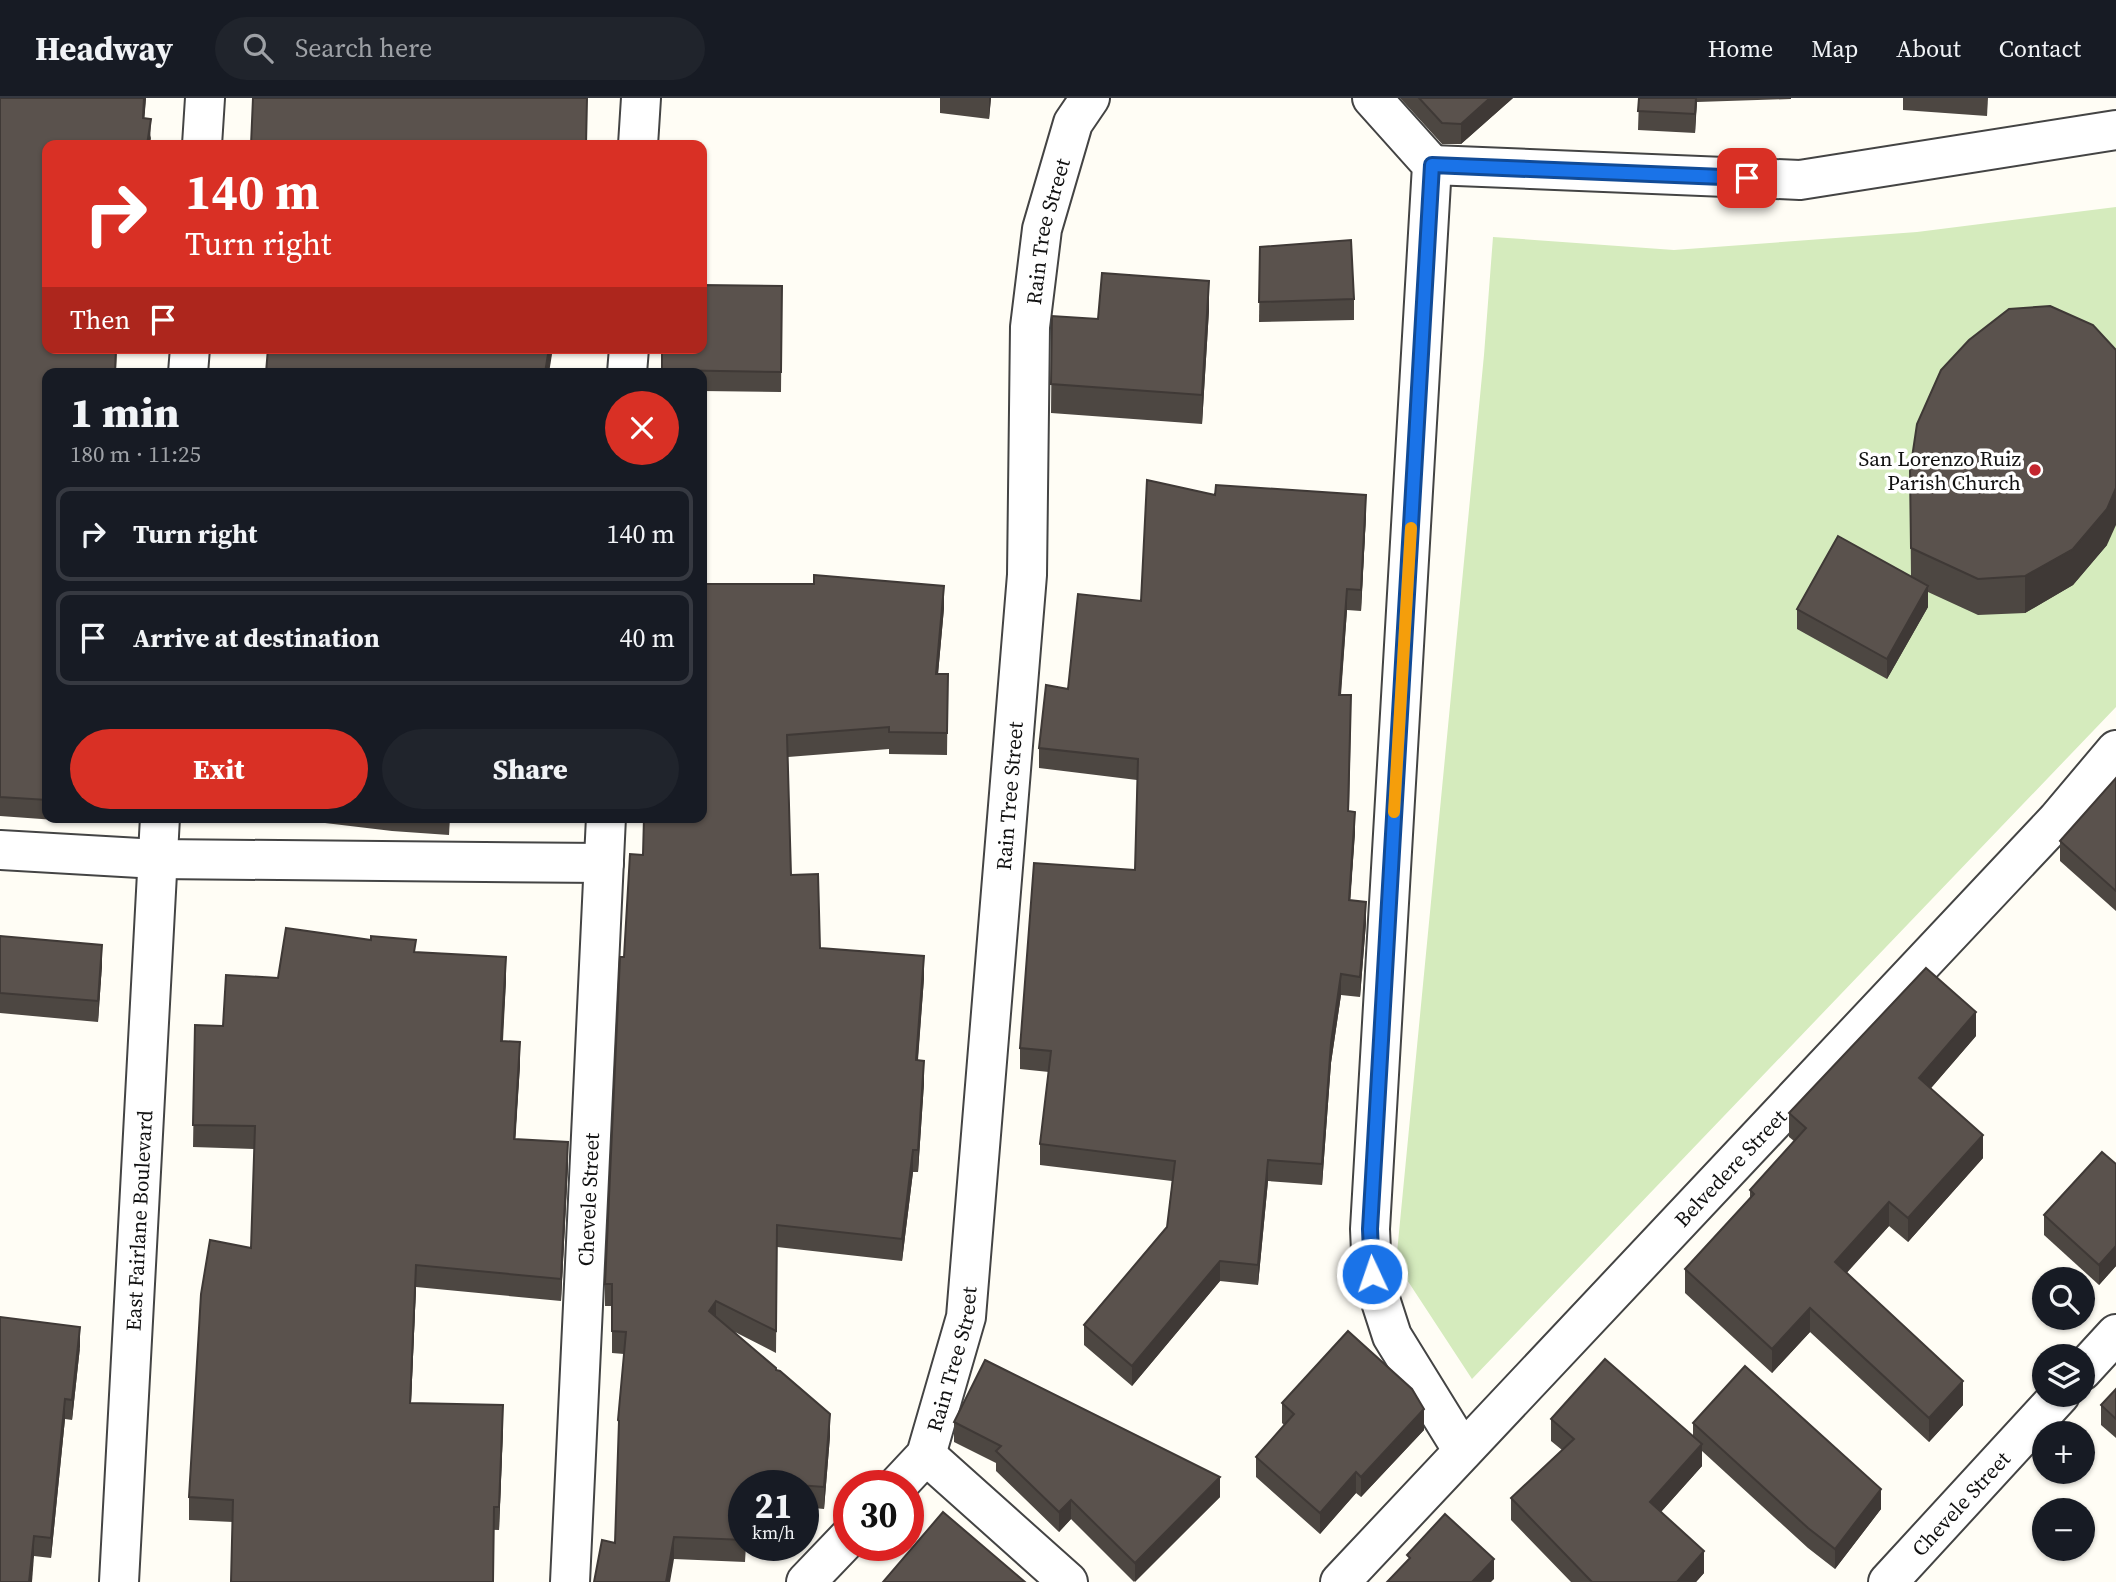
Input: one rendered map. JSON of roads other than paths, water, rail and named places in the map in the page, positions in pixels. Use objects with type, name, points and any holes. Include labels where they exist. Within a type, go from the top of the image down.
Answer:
[{"type":"street","points":[[202,140],[205,98]]},
{"type":"street","points":[[638,140],[640,98]]},
{"type":"street","name":"Rain Tree Street","points":[[912,1470],[926,1455],[966,1317],[1027,575],[1030,327],[1042,229],[1073,123],[1090,98]]},
{"type":"street","points":[[1371,98],[1432,165],[1800,180],[2116,130]]},
{"type":"street","points":[[1432,165],[1370,1229],[1372,1274],[1392,1336],[1462,1451]]},
{"type":"street","name":"Belvedere Street","points":[[1340,1582],[2057,820],[2116,750]]},
{"type":"street","name":"East Fairlane Boulevard","points":[[120,1582],[160,823]]},
{"type":"street","name":"Chevele Street","points":[[570,1582],[606,823]]},
{"type":"street","points":[[0,850],[157,859],[604,863]]},
{"type":"street","points":[[2095,1357],[2116,1334]]},
{"type":"street","name":"Chevele Street","points":[[1888,1582],[2049,1407]]},
{"type":"street","points":[[926,1455],[1068,1582]]},
{"type":"street","points":[[806,1582],[833,1554]]},
{"type":"place","name":"San Lorenzo Ruiz Parish Church","points":[[2035,470]]}]
